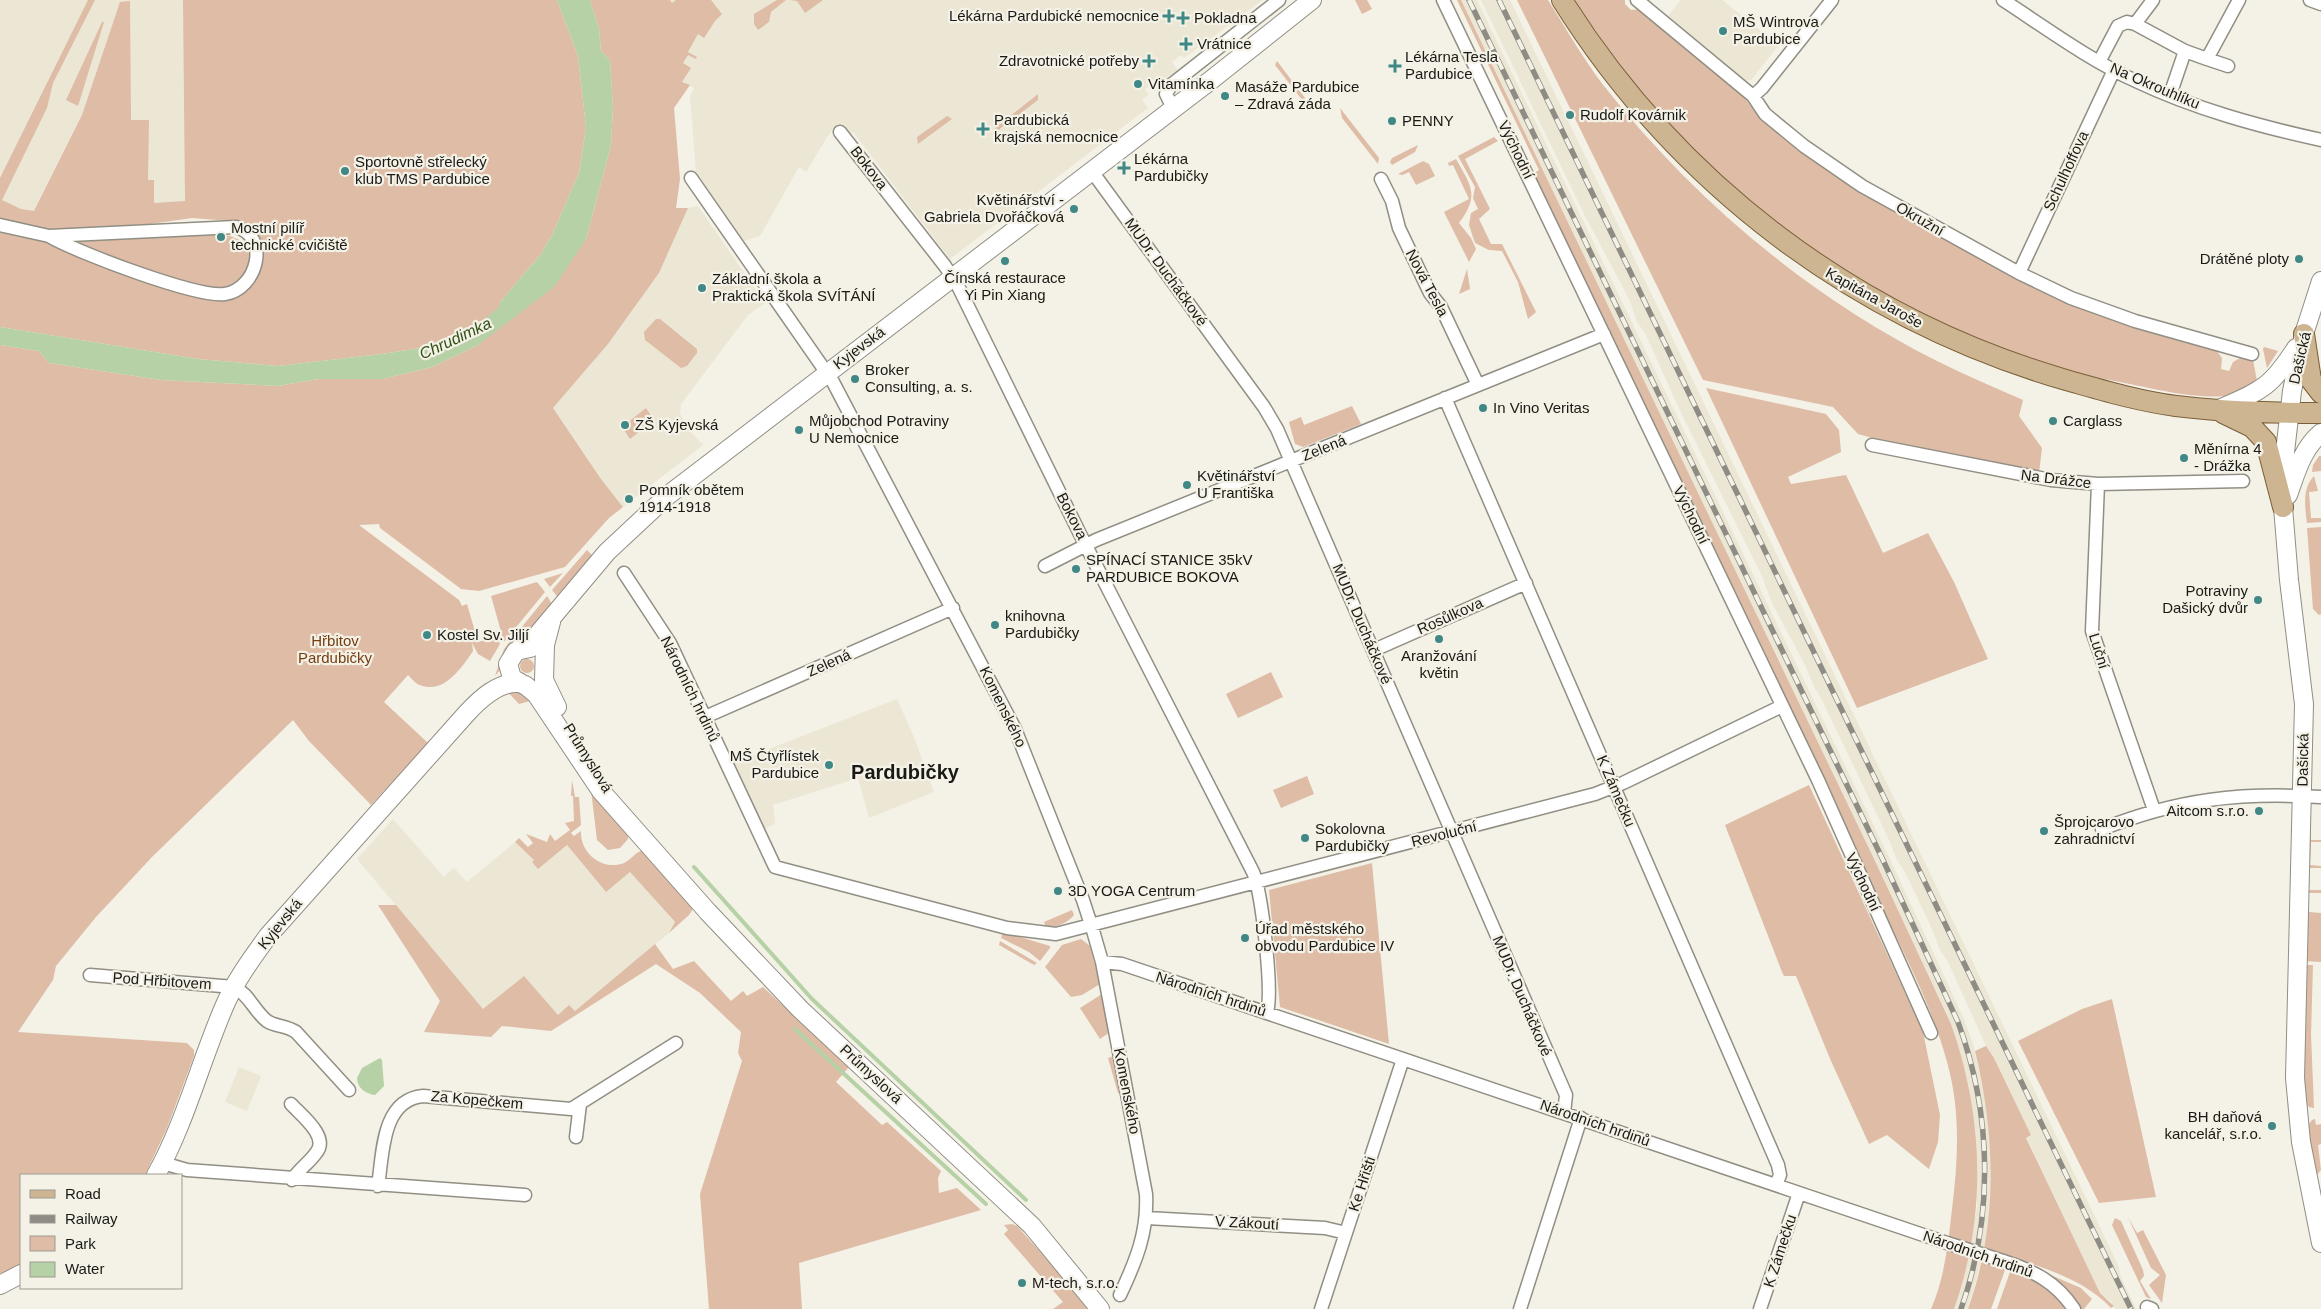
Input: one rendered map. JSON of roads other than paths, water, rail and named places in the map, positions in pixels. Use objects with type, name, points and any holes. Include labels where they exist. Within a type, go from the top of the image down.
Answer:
[{"type":"main road","name":"Kapitána Jaroše","points":[[1562,0],[1612,72],[1662,133],[1689,160],[1756,220],[1837,278],[1874,300],[1947,337],[2040,372],[2143,400],[2217,410],[2289,413]]},
{"type":"main road","points":[[2304,334],[2311,380],[2321,393]]},
{"type":"main road","points":[[2217,410],[2252,427],[2266,442],[2283,507]]},
{"type":"main road","points":[[2289,413],[2321,414]]},
{"type":"street","points":[[1173,108],[1166,98],[1166,91],[1187,72],[1279,0]]},
{"type":"street","name":"Kyjevská","points":[[160,1169],[224,1007],[234,987],[257,951],[279,922],[457,724],[480,694],[504,671],[514,655],[534,639],[561,604],[607,552],[643,516],[703,467],[1091,170],[1200,89],[1312,0]]},
{"type":"street","name":"Východní","points":[[1443,0],[1818,780],[1931,1033]]},
{"type":"street","name":"Okružní","points":[[1637,0],[1753,96],[1765,114],[1817,155],[1862,186],[2018,273],[2071,298],[2135,321],[2252,354]]},
{"type":"street","points":[[1753,96],[1762,88],[1832,0]]},
{"type":"street","name":"Na Okrouhlíku","points":[[2002,0],[2099,62],[2170,95],[2253,124],[2321,140]]},
{"type":"street","points":[[2135,24],[2153,0]]},
{"type":"street","points":[[2207,59],[2239,0]]},
{"type":"street","points":[[2310,0],[2321,4]]},
{"type":"street","points":[[2099,62],[2118,26],[2128,22],[2185,50],[2228,66]]},
{"type":"street","points":[[2170,95],[2185,50]]},
{"type":"street","name":"Schulhoffova","points":[[2018,273],[2114,70]]},
{"type":"street","points":[[1187,72],[1200,89]]},
{"type":"street","name":"Bokova","points":[[840,132],[952,276],[1086,546],[1257,882],[1269,997],[1267,1012]]},
{"type":"street","name":"MUDr. Ducháčkové","points":[[1091,170],[1264,406],[1292,461],[1566,1095],[1564,1113]]},
{"type":"street","name":"Komenského","points":[[691,178],[827,372],[953,608],[1018,736],[1091,923],[1102,962],[1144,1178],[1147,1218],[1138,1256],[1120,1294]]},
{"type":"street","name":"Nová Tesla","points":[[1381,179],[1392,201],[1399,228],[1430,293],[1441,307],[1478,385]]},
{"type":"street","points":[[0,225],[49,236],[236,227],[244,230],[252,241],[257,263],[253,275],[244,286],[231,293],[220,294],[193,289],[128,268],[62,244],[49,236]]},
{"type":"street","name":"Dašická","points":[[2321,281],[2304,334],[2289,413],[2285,452],[2283,507],[2289,580],[2303,690],[2295,1078],[2301,1142],[2321,1242]]},
{"type":"street","name":"Zelená","points":[[1045,566],[1086,546],[1604,334]]},
{"type":"street","points":[[2217,410],[2268,385],[2280,372],[2304,334]]},
{"type":"street","name":"K Zámečku","points":[[1445,398],[1778,1165],[1780,1175],[1776,1185]]},
{"type":"street","points":[[2283,507],[2304,453],[2321,433]]},
{"type":"street","name":"Na Drážce","points":[[1872,445],[2051,480],[2098,484],[2243,481]]},
{"type":"street","name":"Luční","points":[[2098,484],[2092,631],[2154,810]]},
{"type":"street","name":"Národních hrdinů","points":[[624,574],[670,643],[775,867],[1018,930],[1056,934],[1091,923]]},
{"type":"street","name":"Rosůlkova","points":[[1374,650],[1526,583]]},
{"type":"street","name":"Kyjevská","points":[[545,667],[548,631],[561,604]]},
{"type":"street","name":"Zelená","points":[[705,718],[953,608]]},
{"type":"street","points":[[526,648],[537,650],[545,667],[536,683],[522,684],[509,671],[514,655],[526,648]]},
{"type":"street","name":"Průmyslová","points":[[545,667],[546,688],[577,744],[644,838]]},
{"type":"street","name":"Kyjevská","points":[[457,724],[491,692],[507,684],[522,684]]},
{"type":"street","name":"Průmyslová","points":[[522,684],[536,694],[601,792],[708,912],[800,1009],[1032,1226],[1100,1309]]},
{"type":"street","name":"Revoluční","points":[[1091,923],[1595,794],[1614,787],[1782,706]]},
{"type":"street","points":[[2102,829],[2154,810],[2225,796],[2263,794],[2321,797]]},
{"type":"street","name":"Národních hrdinů","points":[[1102,962],[1122,964],[1267,1012],[2003,1262],[2043,1277],[2056,1286],[2074,1309]]},
{"type":"street","name":"Pod Hřbitovem","points":[[90,975],[234,987]]},
{"type":"street","points":[[234,987],[245,994],[266,1020],[285,1025],[296,1032],[349,1090]]},
{"type":"street","name":"Za Kopečkem","points":[[378,1186],[388,1123],[399,1107],[414,1097],[423,1096],[571,1109],[676,1043]]},
{"type":"street","name":"Ke Hřišti","points":[[1321,1309],[1403,1059]]},
{"type":"street","points":[[292,1104],[316,1132],[320,1143],[316,1153],[300,1168],[292,1180]]},
{"type":"street","points":[[576,1137],[580,1104]]},
{"type":"street","points":[[1520,1309],[1581,1118]]},
{"type":"street","points":[[160,1169],[525,1196]]},
{"type":"street","name":"K Zámečku","points":[[1760,1309],[1799,1193]]},
{"type":"street","name":"V Zákoutí","points":[[1147,1218],[1325,1228],[1346,1232]]},
{"type":"street","points":[[0,1285],[20,1275]]},
{"type":"water","name":"Chrudimka","points":[[557,0],[590,0],[599,29],[601,51],[610,60],[613,107],[611,145],[586,239],[554,287],[478,345],[432,367],[382,379],[318,379],[278,386],[161,380],[49,363],[39,351],[0,345],[0,327],[198,359],[278,366],[433,346],[473,329],[498,308],[501,301],[541,254],[553,233],[579,173],[586,127],[578,56]]},
{"type":"water","points":[[380,1058],[382,1060],[384,1086],[375,1095],[365,1092],[360,1088],[357,1078],[362,1068]]},
{"type":"waterway","points":[[694,867],[812,999],[1026,1200]]},
{"type":"waterway","points":[[795,1029],[986,1204]]},
{"type":"railway","points":[[1469,0],[1883,860],[1958,1022],[1969,1057],[1977,1093],[1983,1129],[1985,1165],[1984,1202],[1979,1238],[1972,1274],[1961,1309]]},
{"type":"railway","points":[[1499,0],[2131,1309]]},
{"type":"place","name":"Lékárna Pardubické nemocnice","points":[[1169,16]]},
{"type":"place","name":"Pokladna","points":[[1183,18]]},
{"type":"place","name":"MŠ Wintrova Pardubice","points":[[1723,31]]},
{"type":"place","name":"Vrátnice","points":[[1186,44]]},
{"type":"place","name":"Zdravotnické potřeby","points":[[1149,61]]},
{"type":"place","name":"Lékárna Tesla Pardubice","points":[[1395,66]]},
{"type":"place","name":"Vitamínka","points":[[1138,84]]},
{"type":"place","name":"Masáže Pardubice – Zdravá záda","points":[[1225,96]]},
{"type":"place","name":"Rudolf Kovárnik","points":[[1570,115]]},
{"type":"place","name":"PENNY","points":[[1392,121]]},
{"type":"place","name":"Pardubická krajská nemocnice","points":[[983,129]]},
{"type":"place","name":"Lékárna Pardubičky","points":[[1124,168]]},
{"type":"place","name":"Sportovně střelecký klub TMS Pardubice","points":[[345,171]]},
{"type":"place","name":"Květinářství - Gabriela Dvořáčková","points":[[1074,209]]},
{"type":"place","name":"Mostní pilíř technické cvičiště","points":[[221,237]]},
{"type":"place","name":"Drátěné ploty","points":[[2299,259]]},
{"type":"place","name":"Čínská restaurace Yi Pin Xiang","points":[[1005,261]]},
{"type":"place","name":"Základní škola a Praktická škola SVÍTÁNÍ","points":[[702,288]]},
{"type":"place","name":"Broker Consulting, a. s.","points":[[855,379]]},
{"type":"place","name":"In Vino Veritas","points":[[1483,408]]},
{"type":"place","name":"Carglass","points":[[2053,421]]},
{"type":"place","name":"ZŠ Kyjevská","points":[[625,425]]},
{"type":"place","name":"Můjobchod Potraviny U Nemocnice","points":[[799,430]]},
{"type":"place","name":"Měnírna 4 - Drážka","points":[[2184,458]]},
{"type":"place","name":"Květinářství U Františka","points":[[1187,485]]},
{"type":"place","name":"Pomník obětem 1914-1918","points":[[629,499]]},
{"type":"place","name":"SPÍNACÍ STANICE 35kV PARDUBICE BOKOVA","points":[[1076,569]]},
{"type":"place","name":"Potraviny Dašický dvůr","points":[[2258,600]]},
{"type":"place","name":"knihovna Pardubičky","points":[[995,625]]},
{"type":"place","name":"Kostel Sv. Jiljí","points":[[427,635]]},
{"type":"place","name":"Aranžování květin","points":[[1439,639]]},
{"type":"place","name":"MŠ Čtyřlístek Pardubice","points":[[829,765]]},
{"type":"place","name":"Aitcom s.r.o.","points":[[2259,811]]},
{"type":"place","name":"Šprojcarovo zahradnictví","points":[[2044,831]]},
{"type":"place","name":"Sokolovna Pardubičky","points":[[1305,838]]},
{"type":"place","name":"3D YOGA Centrum","points":[[1058,891]]},
{"type":"place","name":"Úřad městského obvodu Pardubice IV","points":[[1245,938]]},
{"type":"place","name":"BH daňová kancelář, s.r.o.","points":[[2272,1126]]},
{"type":"place","name":"M-tech, s.r.o.","points":[[1022,1283]]},
{"type":"district","name":"Pardubičky","points":[[905,772]]},
{"type":"park label","name":"Hřbitov Pardubičky","points":[[335,650]]}]
